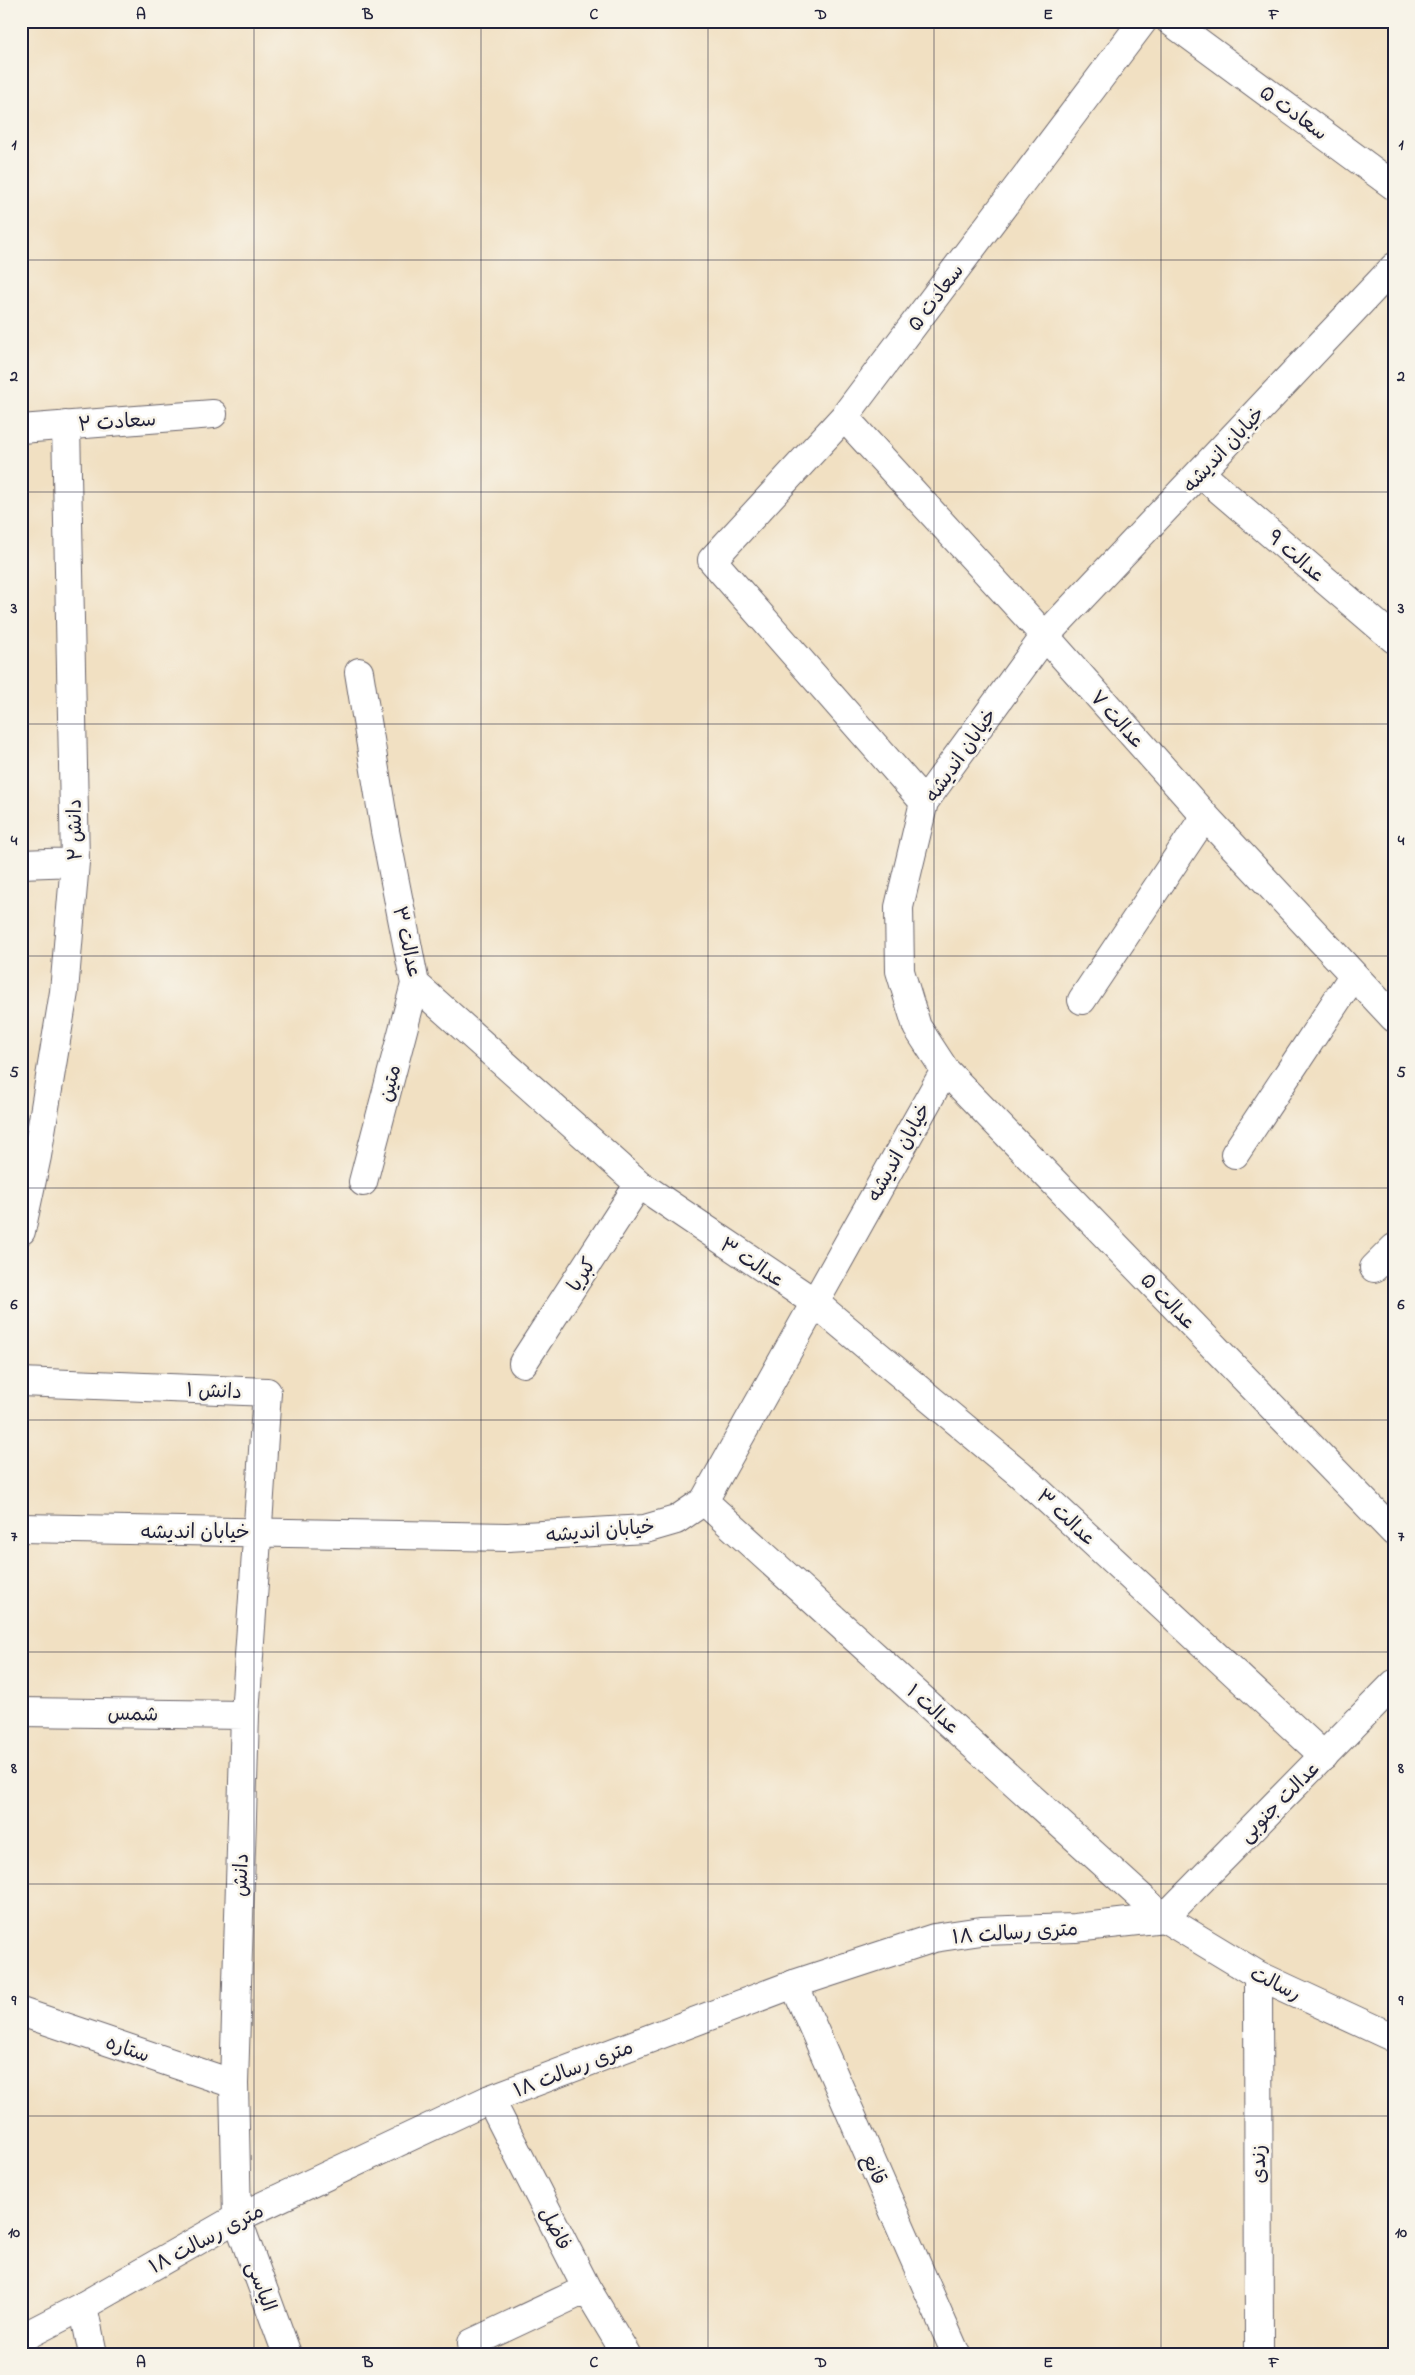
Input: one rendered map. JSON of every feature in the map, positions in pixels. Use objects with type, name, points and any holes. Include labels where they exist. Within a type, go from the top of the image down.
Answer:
[{"type":"street","name":"سعادت ۵","points":[[924,802],[712,560],[844,417],[1143,21]]},
{"type":"street","name":"سعادت ۵","points":[[1170,21],[1394,186]]},
{"type":"street","name":"خیابان اندیشه","points":[[21,1528],[508,1537],[645,1528],[676,1520],[704,1501],[945,1070],[917,1027],[900,970],[899,907],[924,802],[1045,636],[1394,267]]},
{"type":"street","name":"سعادت ۲","points":[[21,429],[213,414]]},
{"type":"street","name":"عدالت ۷","points":[[844,417],[1045,636],[1205,816],[1394,1018]]},
{"type":"street","name":"دانش ۲","points":[[21,1231],[37,1156],[64,992],[75,862],[66,425]]},
{"type":"street","name":"عدالت ۹","points":[[1200,473],[1390,629]]},
{"type":"street","name":"عدالت ۳","points":[[359,672],[385,831],[415,984],[639,1184],[814,1302],[1020,1474],[1324,1756]]},
{"type":"street","points":[[1082,1000],[1205,816]]},
{"type":"street","points":[[21,864],[75,862]]},
{"type":"street","points":[[1235,1154],[1353,976]]},
{"type":"street","name":"متین","points":[[363,1182],[415,984]]},
{"type":"street","name":"عدالت ۵","points":[[945,1070],[1394,1532]]},
{"type":"street","name":"کبریا","points":[[523,1363],[639,1184]]},
{"type":"street","points":[[1374,1268],[1394,1248]]},
{"type":"street","name":"دانش ۱","points":[[21,1382],[267,1392],[256,1531]]},
{"type":"street","name":"عدالت ۱","points":[[704,1501],[1164,1918]]},
{"type":"street","name":"دانش","points":[[237,2218],[234,2084],[246,1715],[256,1531]]},
{"type":"street","name":"عدالت جنوبی","points":[[1164,1918],[1394,1684]]},
{"type":"street","name":"شمس","points":[[21,1712],[246,1715]]},
{"type":"street","name":"رسالت","points":[[1164,1918],[1258,1975],[1394,2038]]},
{"type":"street","name":"۱۸ متری رسالت","points":[[21,2338],[83,2306],[237,2218],[490,2099],[794,1984],[934,1938],[981,1931],[1075,1928],[1164,1918]]},
{"type":"street","name":"زندی","points":[[1258,1975],[1259,2354]]},
{"type":"street","name":"قانع","points":[[794,1984],[956,2354]]},
{"type":"street","name":"ستاره","points":[[21,2012],[234,2084]]},
{"type":"street","name":"فاضل","points":[[490,2099],[587,2289],[626,2354]]},
{"type":"street","name":"الیاسی","points":[[237,2218],[287,2354]]},
{"type":"street","points":[[472,2343],[587,2289]]},
{"type":"street","points":[[83,2306],[93,2354]]}]
